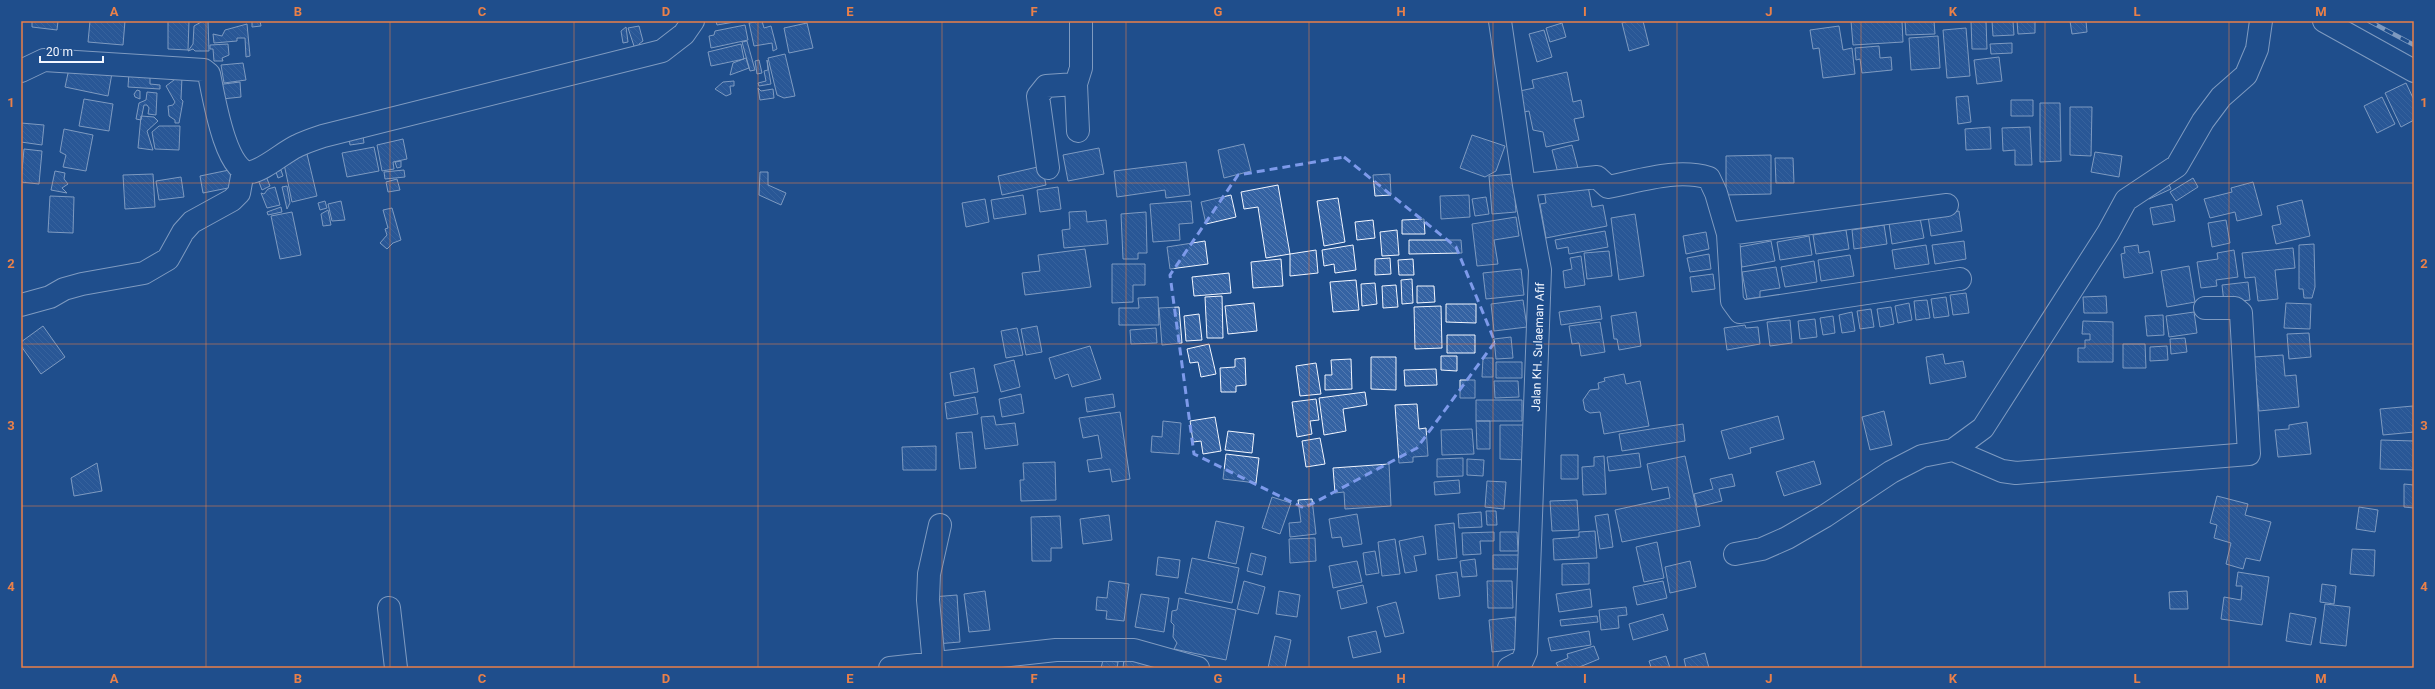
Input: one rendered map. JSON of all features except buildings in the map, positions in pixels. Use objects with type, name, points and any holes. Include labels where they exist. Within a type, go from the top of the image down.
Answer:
[{"type":"street","points":[[21,71],[44,60],[207,71],[225,140],[236,166],[243,171],[252,172],[297,145],[329,134],[662,51],[684,34],[693,21]]},
{"type":"street","points":[[1078,131],[1076,84],[1081,68],[1081,21]]},
{"type":"street","name":"Jalan KH. Sulaeman Afif","points":[[1500,21],[1524,185],[1540,270],[1526,652],[1522,661],[1512,668]]},
{"type":"street","points":[[1735,554],[1762,549],[1787,538],[1825,516],[1891,472],[1922,456],[1953,450],[1983,428],[1996,410],[2108,233],[2126,200],[2177,166],[2203,122],[2221,97],[2246,75],[2257,49],[2261,21]]},
{"type":"street","points":[[2324,21],[2414,71]]},
{"type":"street","points":[[1048,168],[1038,96],[1046,86],[1076,84]]},
{"type":"street","points":[[21,305],[50,298],[64,289],[144,273],[155,268],[168,259],[183,232],[192,222],[232,200],[239,193],[243,171]]},
{"type":"street","points":[[1524,185],[1597,177],[1608,187],[1663,176],[1694,174],[1709,178],[1716,193],[1728,234],[1732,301],[1740,312],[1960,279]]},
{"type":"street","points":[[1728,234],[1947,205]]},
{"type":"street","points":[[1953,450],[2002,471],[2016,473],[2249,454],[2241,313],[2235,308],[2205,308]]},
{"type":"street","points":[[935,666],[928,587],[929,574],[940,525]]},
{"type":"street","points":[[389,608],[396,668]]},
{"type":"street","points":[[890,668],[935,666],[1056,650],[1134,650],[1198,668]]},
{"type":"highlighted area","points":[[1344,157],[1456,247],[1495,342],[1417,448],[1304,508],[1194,454],[1170,275],[1238,175]]},
{"type":"railway","points":[[2369,21],[2414,45]]}]
